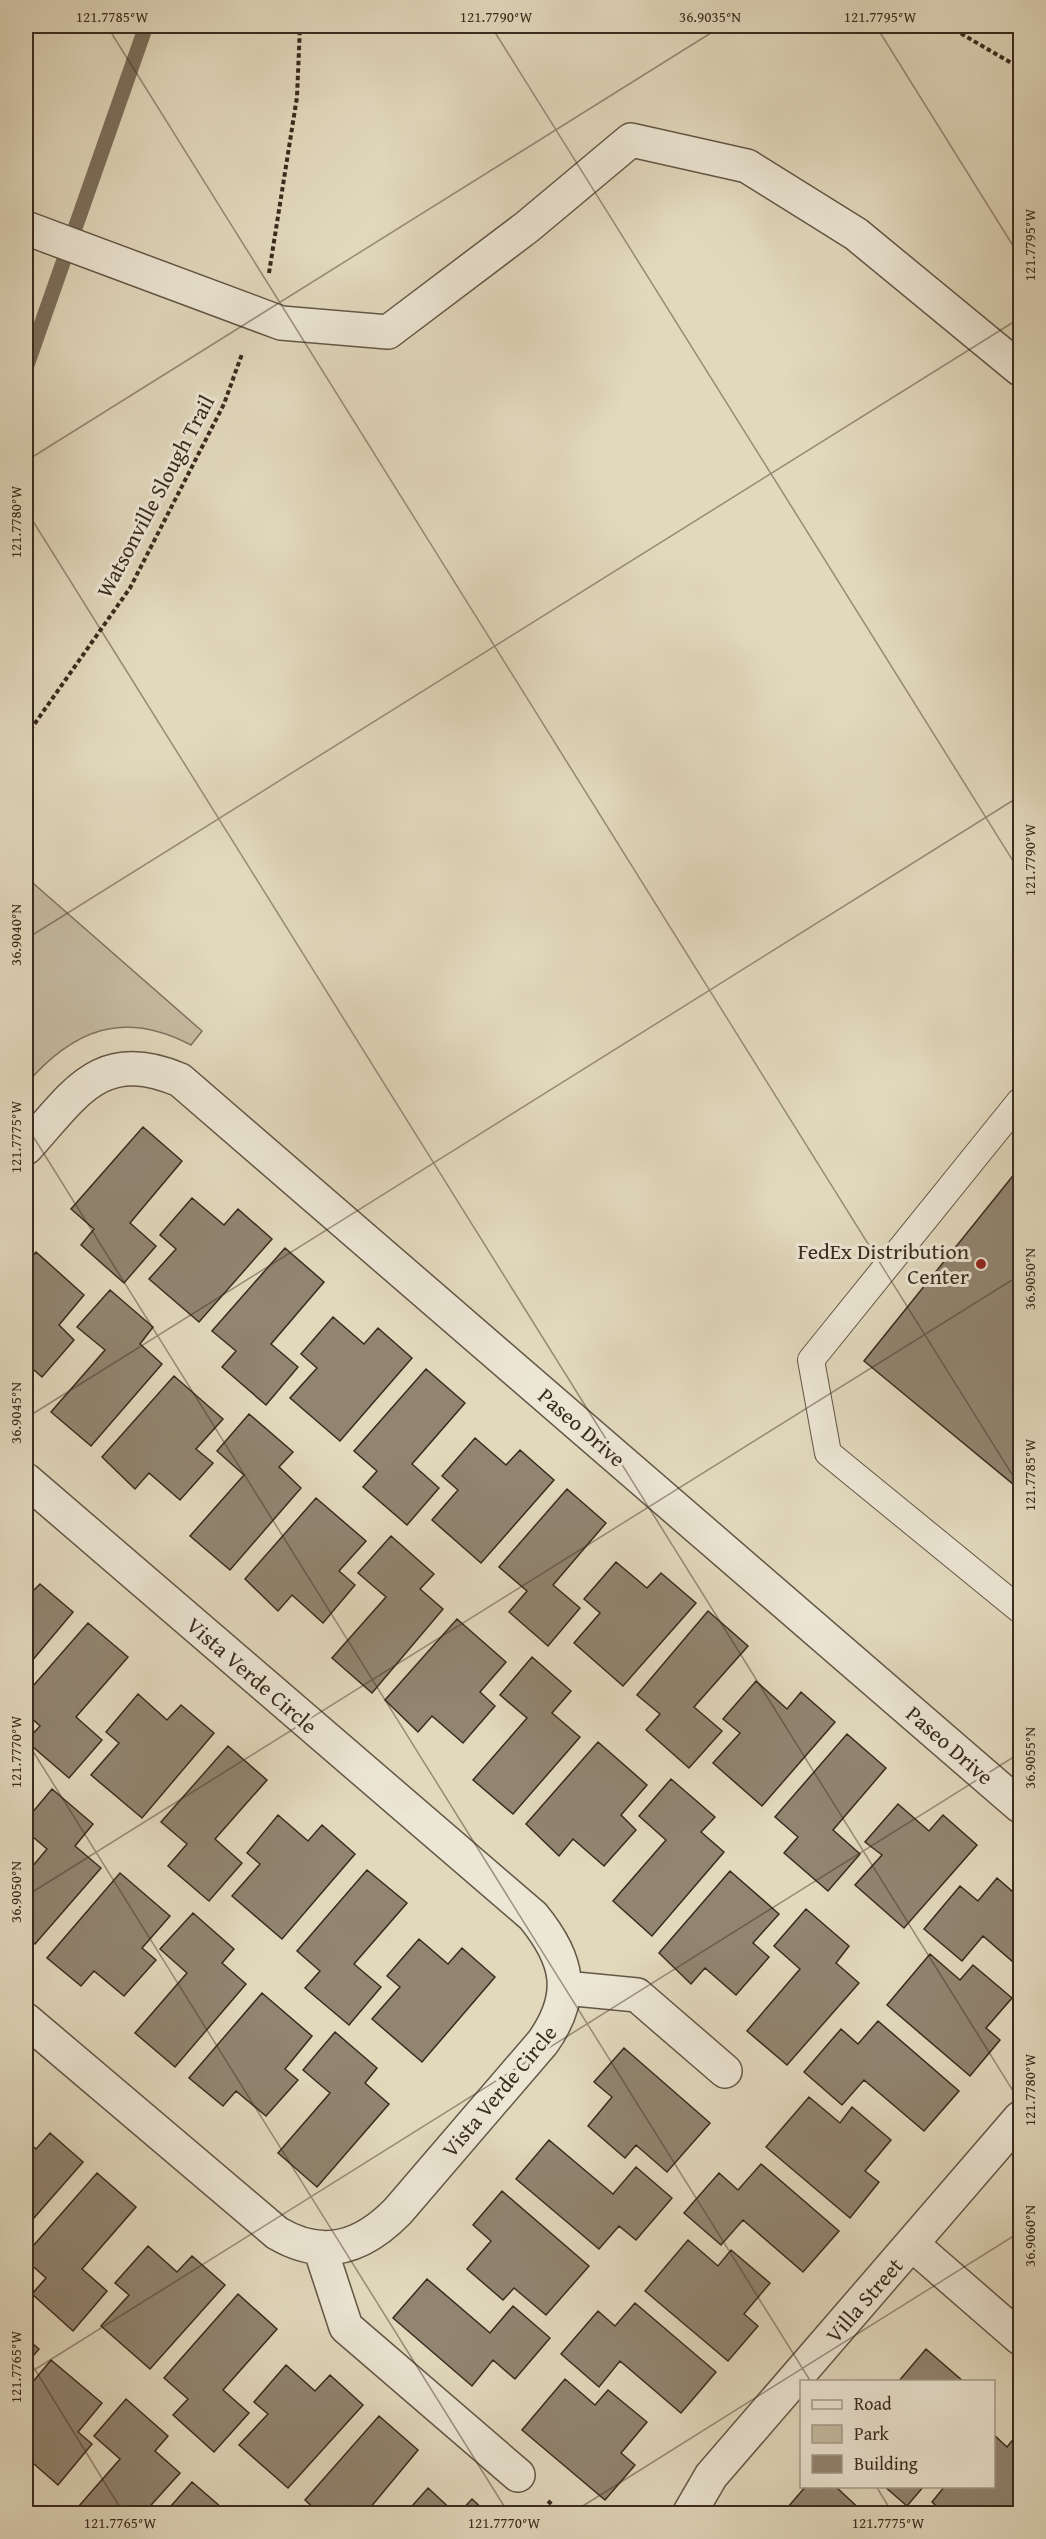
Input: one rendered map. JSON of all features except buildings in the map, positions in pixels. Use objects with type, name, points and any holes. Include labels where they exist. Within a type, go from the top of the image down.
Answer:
[{"type":"street","points":[[26,228],[281,323],[388,332],[527,227],[631,140],[747,166],[856,234],[1020,369]]},
{"type":"street","name":"Paseo Drive","points":[[26,1148],[80,1088],[96,1076],[135,1067],[156,1070],[180,1080],[1020,1806]]},
{"type":"street","name":"Vista Verde Circle","points":[[26,1480],[533,1916],[549,1935],[559,1955],[565,1988],[557,2022],[543,2042],[398,2211],[380,2229],[361,2241],[320,2248],[297,2245],[277,2233],[26,2020]]},
{"type":"street","points":[[565,1988],[637,1995],[726,2071]]},
{"type":"street","name":"Villa Street","points":[[689,2514],[711,2476],[913,2245],[1020,2118]]},
{"type":"street","points":[[913,2245],[1020,2338]]},
{"type":"street","points":[[320,2248],[346,2327],[518,2475]]},
{"type":"lane","points":[[1020,1101],[811,1360],[828,1453],[1020,1610]]},
{"type":"path","points":[[269,273],[297,97],[300,26]]},
{"type":"path","points":[[948,26],[1020,68]]},
{"type":"path","name":"Watsonville Slough Trail","points":[[26,736],[130,588],[224,404],[242,354]]},
{"type":"green space","points":[[26,877],[202,1031],[191,1045],[166,1034],[143,1028],[121,1027],[101,1031],[81,1038],[62,1050],[26,1084]]},
{"type":"waterway","points":[[26,368],[146,26]]},
{"type":"place","name":"FedEx Distribution Center","points":[[981,1264]]}]
